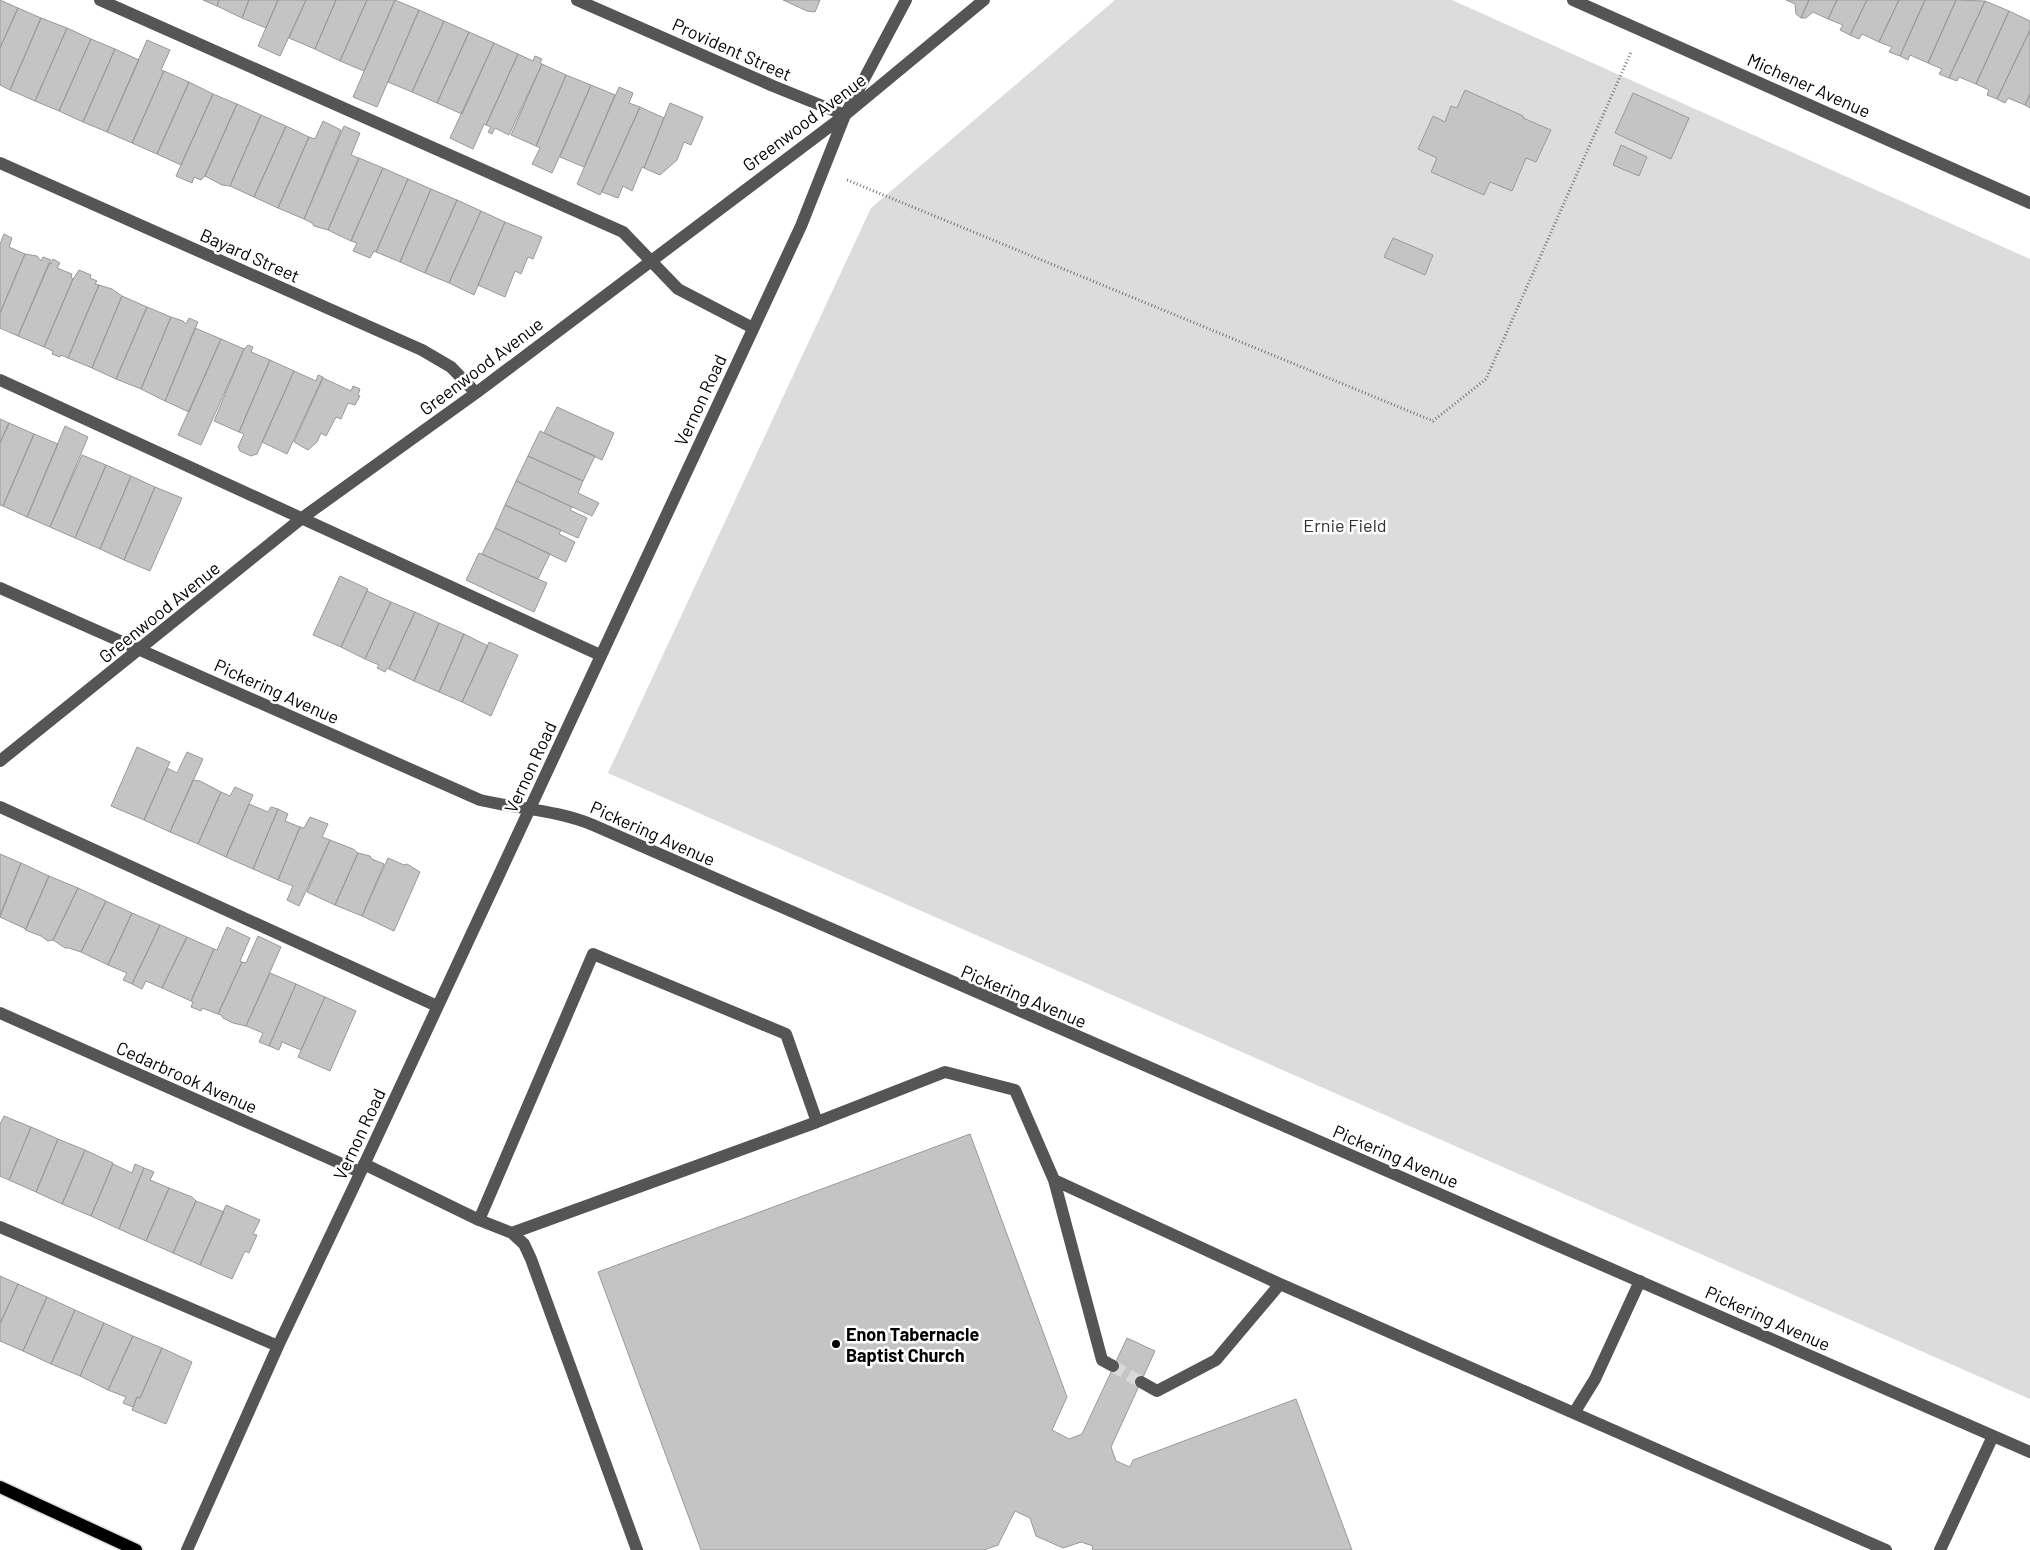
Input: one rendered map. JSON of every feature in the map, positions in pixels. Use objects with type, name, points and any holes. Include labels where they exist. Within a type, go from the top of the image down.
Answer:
[{"type":"main road","points":[[0,1487],[136,1550]]},
{"type":"street","points":[[100,0],[623,232],[678,290],[753,328]]},
{"type":"street","name":"Provident Street","points":[[577,0],[773,86],[845,115]]},
{"type":"street","name":"Vernon Road","points":[[187,1550],[278,1346],[801,226],[845,115],[906,0]]},
{"type":"street","name":"Greenwood Avenue","points":[[0,761],[141,650],[302,518],[476,393],[845,115],[984,0]]},
{"type":"street","name":"Michener Avenue","points":[[1574,0],[2030,203]]},
{"type":"street","name":"Bayard Street","points":[[0,163],[422,350],[451,367],[476,393]]},
{"type":"street","points":[[0,380],[600,655]]},
{"type":"street","name":"Pickering Avenue","points":[[0,588],[480,800],[553,812],[593,825],[927,973],[2030,1452]]},
{"type":"street","points":[[0,807],[438,1006]]},
{"type":"street","points":[[479,1220],[593,954],[786,1034],[817,1122]]},
{"type":"street","name":"Cedarbrook Avenue","points":[[0,1014],[512,1233]]},
{"type":"street","points":[[637,1550],[531,1259],[524,1244],[512,1233],[817,1122],[945,1072],[1015,1090],[1054,1180],[1102,1360],[1113,1366]]},
{"type":"street","points":[[1054,1180],[1280,1284],[1886,1550]]},
{"type":"street","points":[[0,1227],[278,1346]]},
{"type":"street","points":[[1574,1413],[1595,1379],[1640,1281]]},
{"type":"street","points":[[1141,1382],[1157,1391],[1216,1360],[1280,1284]]},
{"type":"street","points":[[1940,1550],[1993,1436]]},
{"type":"path","points":[[823,170],[1433,421],[1486,379],[1641,29]]},
{"type":"green space","name":"Ernie Field","points":[[1115,0],[1452,0],[2030,259],[2030,1399],[608,773],[871,208]]},
{"type":"building","points":[[0,0],[18,8],[0,48]]},
{"type":"building","points":[[203,0],[219,0],[217,6]]},
{"type":"building","points":[[219,0],[249,0],[242,18],[217,6]]},
{"type":"building","points":[[249,0],[278,0],[266,28],[242,18]]},
{"type":"building","points":[[278,0],[306,0],[280,56],[258,46]]},
{"type":"building","points":[[306,0],[336,0],[315,49],[289,38]]},
{"type":"building","points":[[336,0],[367,0],[340,61],[315,49]]},
{"type":"building","points":[[367,0],[395,0],[364,71],[340,61]]},
{"type":"building","points":[[395,0],[419,10],[377,107],[353,97]]},
{"type":"building","points":[[783,0],[820,0],[815,12],[807,11]]},
{"type":"building","points":[[1786,0],[1809,0],[1801,18],[1796,14],[1795,4]]},
{"type":"building","points":[[1809,0],[1837,0],[1828,19],[1813,12],[1806,18],[1801,18]]},
{"type":"building","points":[[1837,0],[1867,0],[1850,35],[1840,30],[1843,25],[1828,19]]},
{"type":"building","points":[[1867,0],[1899,0],[1879,42],[1862,34],[1859,39],[1850,35]]},
{"type":"building","points":[[1899,0],[1925,0],[1900,56],[1889,52],[1892,47],[1879,42]]},
{"type":"building","points":[[1925,0],[1956,0],[1928,63],[1910,55],[1908,60],[1900,56]]},
{"type":"building","points":[[1956,0],[1985,1],[1949,78],[1939,74],[1942,69],[1928,63]]},
{"type":"building","points":[[1985,1],[2009,11],[1976,84],[1959,77],[1957,81],[1949,78]]},
{"type":"building","points":[[18,8],[41,18],[10,90],[0,85],[0,48]]},
{"type":"building","points":[[419,10],[444,21],[412,92],[388,82]]},
{"type":"building","points":[[2009,11],[2030,21],[2030,30],[1997,99],[1987,95],[1989,90],[1976,84]]},
{"type":"building","points":[[41,18],[67,28],[35,101],[10,90]]},
{"type":"building","points":[[444,21],[469,32],[437,103],[412,92]]},
{"type":"building","points":[[67,28],[91,39],[59,111],[35,101]]},
{"type":"building","points":[[2030,30],[2030,94],[2025,105],[2008,98],[2005,103],[1997,99]]},
{"type":"building","points":[[469,32],[494,43],[462,114],[437,103]]},
{"type":"building","points":[[91,39],[115,49],[83,122],[59,111]]},
{"type":"building","points":[[147,40],[170,50],[161,70],[164,71],[132,143],[107,132]]},
{"type":"building","points":[[494,43],[518,54],[473,149],[450,138]]},
{"type":"building","points":[[115,49],[139,60],[107,132],[83,122]]},
{"type":"building","points":[[518,54],[533,61],[535,56],[542,59],[540,63],[542,64],[509,135],[495,128],[492,134],[488,132],[491,127],[486,125]]},
{"type":"building","points":[[542,64],[566,75],[536,146],[511,135]]},
{"type":"building","points":[[164,71],[189,82],[157,154],[132,143]]},
{"type":"building","points":[[566,75],[591,85],[552,173],[532,164],[540,148],[536,146]]},
{"type":"building","points":[[189,82],[213,94],[181,165],[157,154]]},
{"type":"building","points":[[591,85],[615,95],[584,167],[560,157]]},
{"type":"building","points":[[619,87],[633,93],[629,103],[640,107],[600,195],[577,184]]},
{"type":"building","points":[[1465,90],[1551,130],[1536,162],[1526,158],[1512,191],[1490,182],[1484,195],[1431,172],[1437,158],[1418,149],[1433,116],[1445,122],[1451,106],[1457,108]]},
{"type":"building","points":[[1633,93],[1689,118],[1671,159],[1615,133]]},
{"type":"building","points":[[213,94],[237,104],[205,176],[201,180],[194,177],[192,183],[176,176]]},
{"type":"building","points":[[2030,94],[2030,108],[2025,105]]},
{"type":"building","points":[[670,103],[703,117],[691,145],[684,142],[677,160],[660,175],[644,168]]},
{"type":"building","points":[[237,104],[261,115],[230,186],[222,185],[205,176]]},
{"type":"building","points":[[640,107],[664,118],[644,168],[642,167],[632,191],[623,186],[618,198],[602,192]]},
{"type":"building","points":[[261,115],[286,126],[254,197],[230,186]]},
{"type":"building","points":[[323,121],[341,130],[304,219],[278,208],[309,137],[315,139]]},
{"type":"building","points":[[286,126],[309,137],[278,208],[254,197]]},
{"type":"building","points":[[344,126],[360,133],[351,155],[359,158],[328,230],[314,226],[304,219]]},
{"type":"building","points":[[1621,145],[1647,157],[1639,176],[1613,165]]},
{"type":"building","points":[[359,158],[383,168],[351,241],[328,230]]},
{"type":"building","points":[[383,168],[408,179],[376,252],[374,251],[370,258],[353,251],[357,243],[351,241]]},
{"type":"building","points":[[408,179],[431,189],[400,262],[376,252]]},
{"type":"building","points":[[431,189],[457,200],[425,273],[400,262]]},
{"type":"building","points":[[457,200],[481,211],[449,283],[425,273]]},
{"type":"building","points":[[481,211],[505,222],[474,295],[449,283]]},
{"type":"building","points":[[505,222],[542,237],[533,259],[528,257],[521,274],[515,271],[505,297],[478,285]]},
{"type":"building","points":[[4,234],[12,238],[9,247],[25,254],[0,313],[0,244]]},
{"type":"building","points":[[1393,238],[1433,255],[1425,275],[1384,257]]},
{"type":"building","points":[[25,254],[37,256],[41,261],[43,257],[51,260],[18,336],[0,328],[0,313]]},
{"type":"building","points":[[53,259],[60,263],[57,268],[72,274],[71,277],[73,279],[44,347],[18,336],[49,263],[51,264]]},
{"type":"building","points":[[79,270],[91,275],[90,278],[97,281],[95,284],[99,285],[68,358],[61,355],[60,357],[52,354],[53,351],[44,347],[73,279]]},
{"type":"building","points":[[99,285],[112,289],[122,296],[92,368],[68,358]]},
{"type":"building","points":[[122,296],[147,307],[116,379],[92,368]]},
{"type":"building","points":[[147,307],[171,317],[141,389],[116,379]]},
{"type":"building","points":[[171,317],[186,324],[189,318],[198,322],[165,401],[141,389]]},
{"type":"building","points":[[195,328],[221,339],[189,412],[165,401]]},
{"type":"building","points":[[221,339],[244,349],[201,445],[178,435]]},
{"type":"building","points":[[248,345],[253,347],[251,352],[270,360],[239,432],[214,421],[244,349]]},
{"type":"building","points":[[270,360],[294,371],[257,454],[251,456],[240,451],[238,447],[244,434],[239,432]]},
{"type":"building","points":[[294,371],[316,381],[318,375],[323,377],[287,454],[262,442]]},
{"type":"building","points":[[323,378],[351,391],[353,386],[360,389],[358,395],[360,396],[355,405],[348,403],[341,419],[336,417],[326,436],[321,433],[317,442],[308,450],[294,442]]},
{"type":"building","points":[[557,407],[614,433],[602,460],[544,433]]},
{"type":"building","points":[[0,419],[9,423],[0,443]]},
{"type":"building","points":[[9,423],[34,434],[3,506],[0,505],[0,443]]},
{"type":"building","points":[[65,426],[88,437],[50,527],[27,517]]},
{"type":"building","points":[[540,431],[595,456],[583,481],[528,456]]},
{"type":"building","points":[[34,434],[58,444],[27,517],[3,506]]},
{"type":"building","points":[[82,455],[106,465],[75,538],[50,527]]},
{"type":"building","points":[[528,456],[583,481],[578,493],[599,503],[592,516],[516,481]]},
{"type":"building","points":[[106,465],[131,476],[100,549],[75,538]]},
{"type":"building","points":[[131,476],[155,487],[124,560],[100,549]]},
{"type":"building","points":[[516,481],[572,507],[570,510],[587,518],[578,538],[505,505]]},
{"type":"building","points":[[155,487],[182,498],[150,571],[124,560]]},
{"type":"building","points":[[505,505],[561,530],[559,534],[575,542],[566,562],[495,528]]},
{"type":"building","points":[[495,528],[550,554],[538,579],[482,554]]},
{"type":"building","points":[[479,553],[547,583],[534,612],[466,580]]},
{"type":"building","points":[[340,576],[368,589],[341,647],[313,635]]},
{"type":"building","points":[[367,591],[391,602],[365,659],[341,647]]},
{"type":"building","points":[[391,602],[415,612],[389,669],[387,668],[385,672],[377,668],[379,665],[365,659]]},
{"type":"building","points":[[415,612],[439,623],[414,681],[389,669]]},
{"type":"building","points":[[439,623],[464,634],[439,692],[414,681]]},
{"type":"building","points":[[464,634],[488,646],[462,702],[439,692]]},
{"type":"building","points":[[489,642],[518,655],[491,716],[462,702]]},
{"type":"building","points":[[137,747],[170,762],[144,820],[111,806]]},
{"type":"building","points":[[187,752],[203,759],[170,832],[144,820],[167,768],[177,773]]},
{"type":"building","points":[[193,780],[200,781],[221,792],[198,844],[170,832]]},
{"type":"building","points":[[235,787],[253,795],[226,857],[198,844],[221,792],[230,796]]},
{"type":"building","points":[[249,804],[268,812],[271,807],[278,809],[253,869],[226,857]]},
{"type":"building","points":[[278,809],[288,814],[285,821],[300,827],[278,880],[253,869]]},
{"type":"building","points":[[310,817],[328,824],[322,837],[330,840],[299,906],[287,900],[293,886],[278,880],[300,827],[304,828]]},
{"type":"building","points":[[330,840],[353,849],[358,853],[335,905],[307,892]]},
{"type":"building","points":[[358,853],[370,856],[372,859],[384,864],[362,916],[335,905]]},
{"type":"building","points":[[0,854],[21,863],[0,915]]},
{"type":"building","points":[[388,858],[404,865],[407,864],[420,872],[394,931],[362,916]]},
{"type":"building","points":[[21,863],[49,876],[26,929],[0,917]]},
{"type":"building","points":[[49,876],[78,888],[53,940],[48,941],[25,930]]},
{"type":"building","points":[[78,888],[106,901],[81,952],[65,948],[53,940]]},
{"type":"building","points":[[106,901],[132,913],[108,965],[81,952]]},
{"type":"building","points":[[132,913],[160,925],[132,984],[123,980],[127,973],[108,965]]},
{"type":"building","points":[[160,925],[187,937],[162,988],[146,981],[142,989],[132,984]]},
{"type":"building","points":[[227,927],[250,938],[240,961],[242,962],[218,1014],[202,1008],[201,1011],[191,1007],[193,1002],[191,1001],[214,949],[217,950]]},
{"type":"building","points":[[258,936],[281,947],[246,1026],[233,1023],[218,1014],[242,962],[246,963]]},
{"type":"building","points":[[187,937],[214,949],[191,1001],[162,988]]},
{"type":"building","points":[[270,973],[296,984],[269,1046],[259,1042],[263,1033],[246,1026]]},
{"type":"building","points":[[296,984],[325,997],[301,1050],[282,1042],[279,1050],[269,1046]]},
{"type":"building","points":[[325,997],[356,1011],[330,1071],[298,1057]]},
{"type":"building","points":[[4,1116],[31,1127],[9,1180],[0,1176],[0,1124]]},
{"type":"building","points":[[31,1127],[58,1139],[36,1192],[9,1180]]},
{"type":"building","name":"Enon Tabernacle Baptist Church","points":[[970,1134],[1067,1397],[1052,1430],[1069,1439],[1082,1434],[1127,1338],[1155,1351],[1111,1447],[1116,1461],[1130,1467],[1133,1460],[1296,1399],[1352,1550],[1092,1550],[1093,1546],[1081,1542],[1063,1548],[1036,1536],[1030,1518],[1015,1511],[998,1545],[984,1550],[701,1550],[598,1272]]},
{"type":"building","points":[[58,1139],[85,1150],[62,1204],[36,1192]]},
{"type":"building","points":[[85,1150],[113,1163],[91,1216],[62,1204]]},
{"type":"building","points":[[113,1164],[132,1173],[135,1164],[144,1168],[119,1229],[91,1216]]},
{"type":"building","points":[[144,1168],[154,1172],[150,1180],[169,1188],[146,1241],[119,1229]]},
{"type":"building","points":[[169,1188],[192,1197],[196,1201],[173,1253],[146,1241]]},
{"type":"building","points":[[196,1201],[224,1212],[200,1265],[173,1253]]},
{"type":"building","points":[[226,1205],[260,1220],[253,1234],[257,1235],[249,1253],[245,1251],[232,1279],[200,1265]]},
{"type":"building","points":[[0,1276],[18,1284],[0,1324]]},
{"type":"building","points":[[18,1284],[47,1297],[23,1351],[0,1341],[0,1324]]},
{"type":"building","points":[[47,1297],[75,1310],[51,1364],[23,1351]]},
{"type":"building","points":[[75,1310],[104,1323],[80,1376],[51,1364]]},
{"type":"building","points":[[104,1323],[133,1336],[108,1390],[80,1376]]},
{"type":"building","points":[[133,1336],[162,1348],[140,1398],[137,1397],[133,1407],[123,1403],[126,1397],[108,1390]]},
{"type":"building","points":[[162,1348],[192,1362],[166,1424],[132,1410],[137,1397],[140,1398]]},
{"type":"tunnel","points":[[1113,1366],[1141,1382]]},
{"type":"place","name":"Enon Tabernacle Baptist Church","points":[[836,1344]]}]
